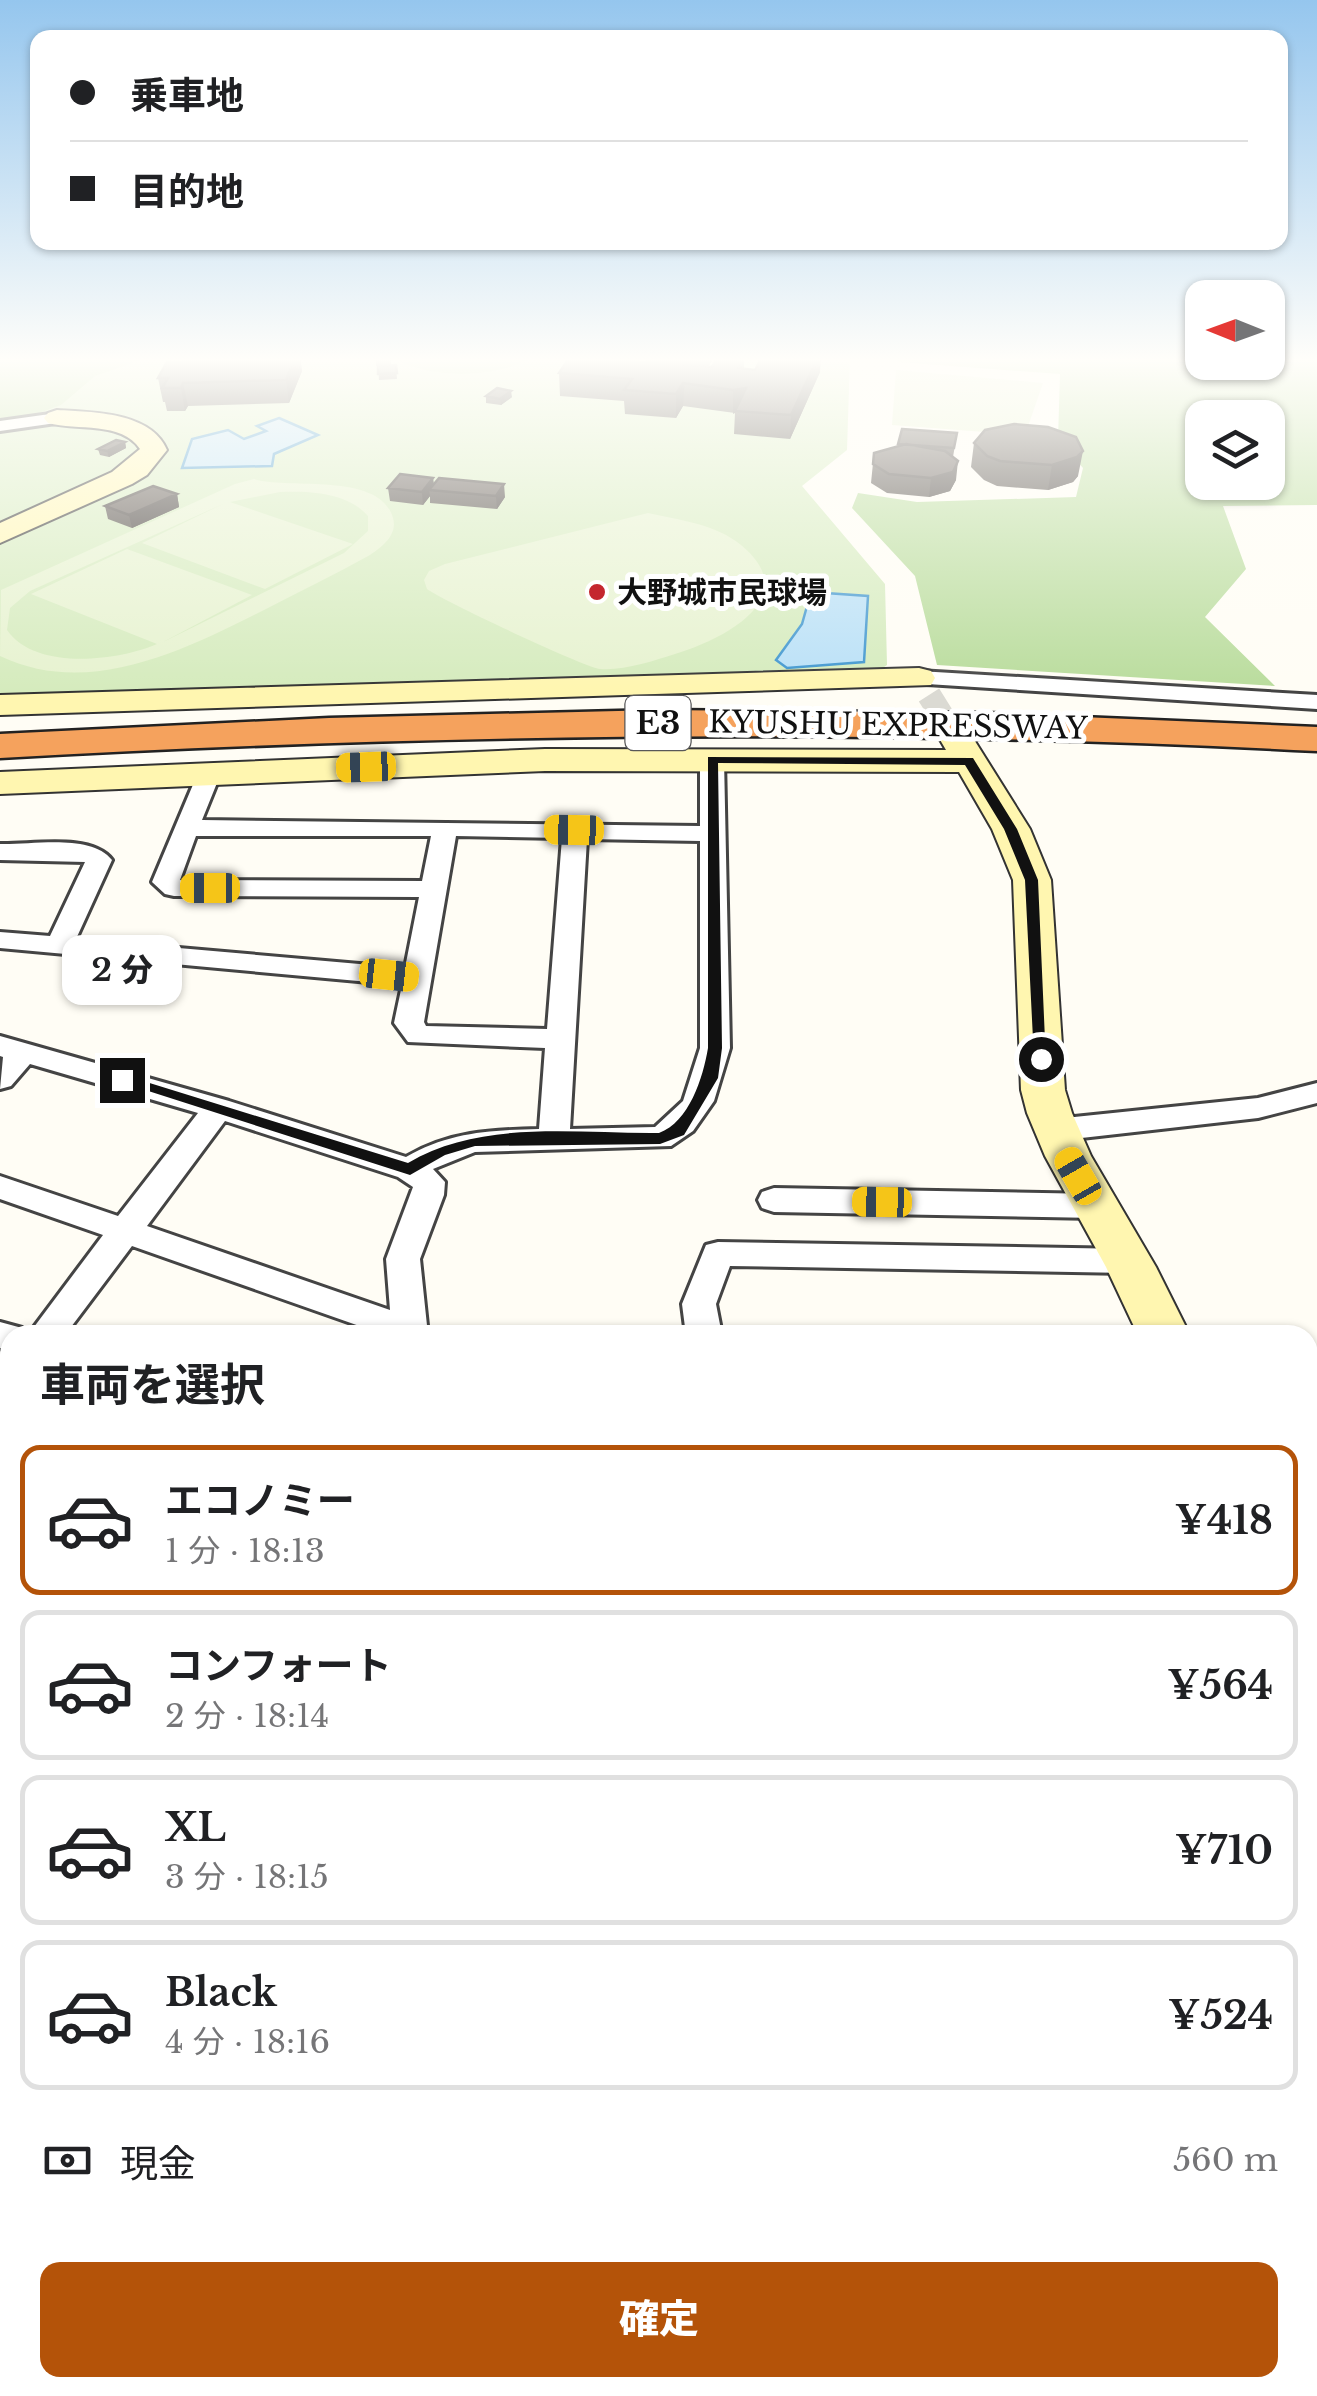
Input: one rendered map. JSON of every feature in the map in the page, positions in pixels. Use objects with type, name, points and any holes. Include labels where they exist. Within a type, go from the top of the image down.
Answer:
[{"type":"highway","name":"KYUSHU EXPRESSWAY","points":[[0,728],[391,710],[715,703],[1047,709],[1317,720]]},
{"type":"highway","name":"KYUSHU EXPRESSWAY","points":[[0,746],[368,728],[702,722],[964,724],[1317,739]]},
{"type":"street","points":[[0,534],[137,469]]},
{"type":"street","points":[[0,705],[924,687],[1317,702]]},
{"type":"street","points":[[0,783],[523,761],[712,759],[962,749],[1011,829],[1032,880],[1043,1090],[1055,1130],[1128,1260],[1159,1325]]},
{"type":"street","points":[[410,1169],[440,1151],[474,1140],[660,1138],[678,1132],[710,1078],[715,1048],[712,759]]},
{"type":"street","points":[[209,773],[165,882],[174,888],[434,889]]},
{"type":"street","points":[[186,828],[711,834]]},
{"type":"street","points":[[445,828],[420,978],[408,1023],[418,1035],[562,1039]]},
{"type":"street","points":[[554,1140],[574,830]]},
{"type":"street","points":[[0,852],[90,853],[99,860],[59,946]]},
{"type":"street","points":[[0,940],[420,978]]},
{"type":"street","points":[[0,1080],[12,1048],[410,1169],[429,1182],[428,1195],[403,1259],[409,1325]]},
{"type":"street","points":[[1055,1130],[1258,1108],[1317,1092]]},
{"type":"street","points":[[54,1325],[218,1108]]},
{"type":"street","points":[[0,1187],[391,1325]]},
{"type":"street","points":[[774,1200],[1096,1206]]},
{"type":"street","points":[[702,1325],[699,1304],[718,1254],[1128,1260]]},
{"type":"green space","points":[[0,469],[823,469],[802,486],[885,584],[887,665],[880,670],[0,700]]},
{"type":"green space","points":[[1083,469],[1185,469],[1185,500],[1285,500],[1285,469],[1317,469],[1317,505],[1223,506],[1246,569],[1205,617],[1275,686],[937,665],[915,576],[852,508],[858,493],[917,502],[1076,497]]},
{"type":"green space","points":[[254,479],[352,488],[385,503],[393,518],[393,530],[379,548],[344,569],[203,639],[137,664],[103,671],[68,672],[34,668],[0,656],[1,590],[235,484]],"holes":[[[280,492],[315,493],[349,502],[368,516],[368,531],[344,553],[163,642],[252,595],[127,549],[31,594],[157,644],[141,650],[100,658],[56,657],[20,643],[7,630],[10,608],[30,591],[225,503],[142,543],[265,589],[353,544],[230,502]]]},
{"type":"green space","name":"大野城市民球場","points":[[648,513],[709,527],[741,545],[759,564],[765,582],[761,599],[750,614],[714,639],[694,647],[638,665],[600,669],[458,606],[427,589],[424,580],[429,571],[445,564]]},
{"type":"water","points":[[811,592],[868,596],[864,662],[787,668],[776,660],[802,624]]},
{"type":"building","points":[[881,469],[954,469],[931,478],[889,474]]},
{"type":"building","points":[[400,474],[433,478],[422,492],[388,488]]},
{"type":"building","points":[[439,478],[504,484],[496,496],[429,490]]},
{"type":"building","points":[[153,486],[177,494],[129,515],[105,506]]},
{"type":"tunnel","points":[[929,695],[956,738]]},
{"type":"place","name":"大野城市民球場","points":[[597,592]]},
{"type":"route","points":[[122,1080],[410,1169],[440,1151],[474,1140],[660,1138],[678,1132],[710,1078],[715,1048],[712,759],[968,761],[1011,829],[1032,880],[1041,1059]]}]
